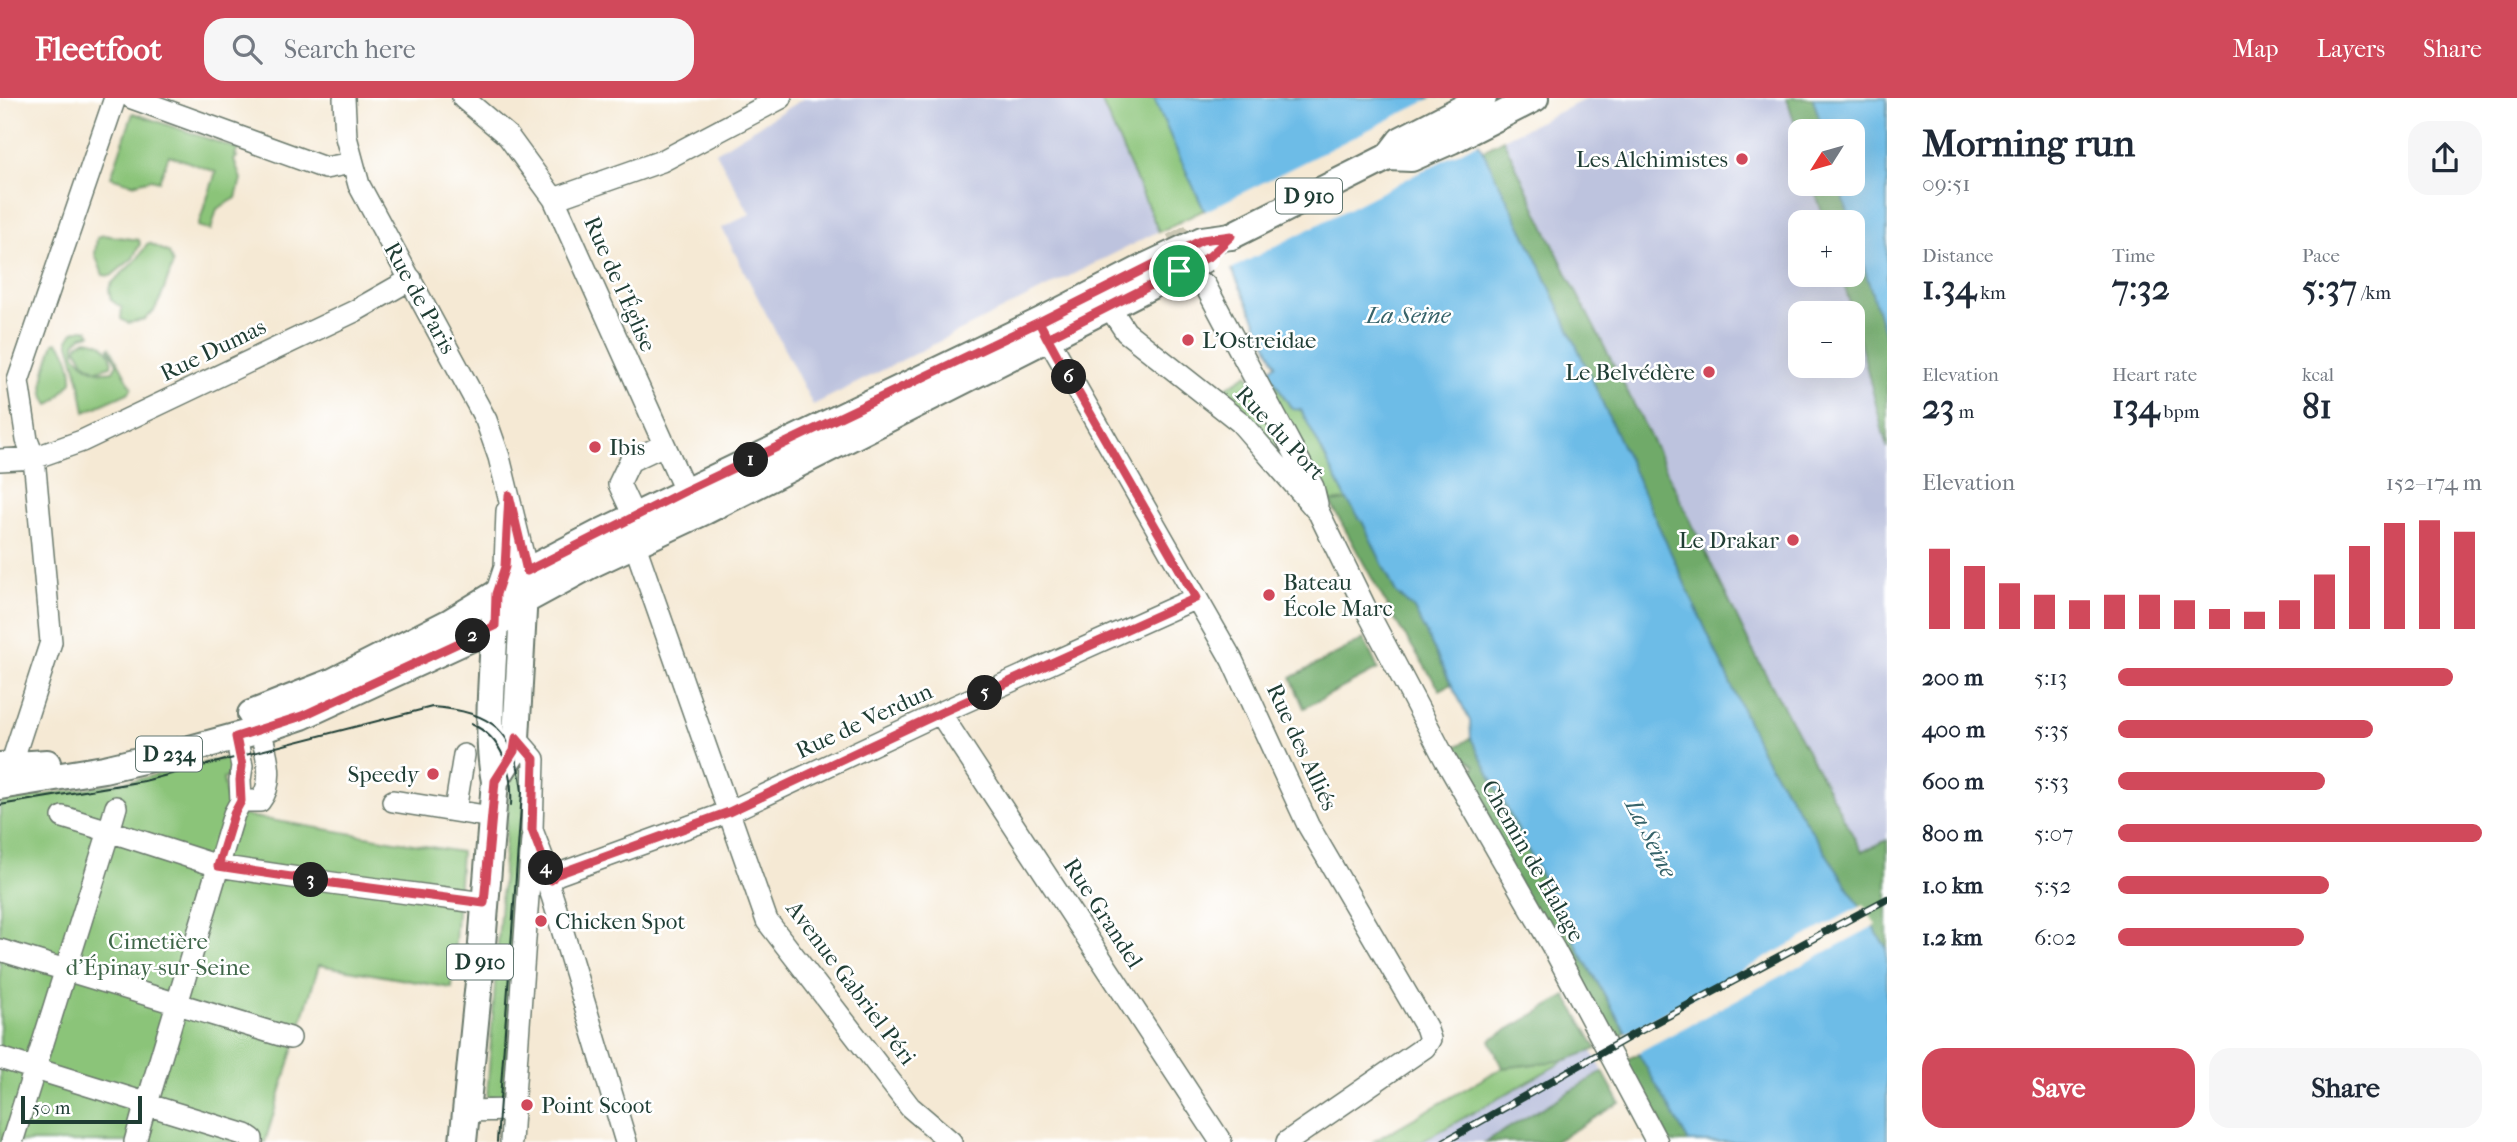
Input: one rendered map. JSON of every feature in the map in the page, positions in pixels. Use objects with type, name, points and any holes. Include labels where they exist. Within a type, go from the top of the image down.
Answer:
[{"type":"main road","name":"D 910","points":[[463,1142],[495,781],[491,761],[491,738],[496,594],[527,571],[691,503],[1043,330],[1152,275],[1202,240],[1231,236],[1388,157],[1411,158],[1482,107],[1535,98]]},
{"type":"main road","name":"D 910","points":[[495,626],[522,602],[592,564],[631,527]]},
{"type":"main road","name":"D 910","points":[[495,781],[514,751],[516,738],[522,602],[527,571]]},
{"type":"main road","name":"D 234","points":[[4,772],[196,733],[279,705],[424,636],[496,594]]},
{"type":"main road","name":"D 234","points":[[4,772],[104,769],[248,734],[302,716],[495,626]]},
{"type":"street","points":[[4,772],[51,642],[34,458],[27,440],[18,381],[115,98]]},
{"type":"street","points":[[132,98],[325,168],[352,163]]},
{"type":"street","name":"Rue de Paris","points":[[344,98],[346,137],[352,163],[371,210],[486,420],[499,457],[527,571]]},
{"type":"street","name":"Rue de l'Église","points":[[463,98],[508,136],[554,200],[691,503]]},
{"type":"street","points":[[554,200],[663,161],[780,98]]},
{"type":"street","name":"Rue Dumas","points":[[0,460],[34,458],[110,428],[374,301],[411,279]]},
{"type":"street","points":[[1205,285],[1313,487],[1319,513]]},
{"type":"street","name":"Rue du Port","points":[[1104,299],[1126,332],[1240,422],[1319,513],[1364,607]]},
{"type":"street","name":"Rue des Alliés","points":[[1043,330],[1232,660],[1308,825],[1426,1027],[1430,1040],[1425,1047],[1287,1142]]},
{"type":"street","name":"Avenue Gabriel Péri","points":[[664,445],[629,461],[619,484],[631,527],[767,921],[911,1107],[926,1123],[951,1142]]},
{"type":"street","name":"Rue de Paris","points":[[496,594],[505,567],[509,495]]},
{"type":"street","name":"Rue de Verdun","points":[[551,880],[555,875],[729,812],[940,713],[1196,598]]},
{"type":"street","name":"Chemin de Halage","points":[[1364,607],[1445,759],[1554,949],[1657,1142]]},
{"type":"street","name":"Rue Grandel","points":[[940,713],[1220,1142]]},
{"type":"street","points":[[135,1142],[234,814],[241,801],[240,780],[248,734]]},
{"type":"street","points":[[510,1142],[532,830],[534,759],[516,738]]},
{"type":"street","points":[[455,811],[464,755]]},
{"type":"street","points":[[393,801],[491,817]]},
{"type":"street","points":[[12,1142],[116,807]]},
{"type":"street","points":[[63,817],[218,866],[484,903]]},
{"type":"street","points":[[532,830],[551,880],[549,887],[626,1142]]},
{"type":"street","points":[[0,950],[290,1038]]},
{"type":"street","points":[[0,1058],[246,1135],[252,1142]]},
{"type":"street","points":[[465,1111],[513,1110]]},
{"type":"shaded area","points":[[804,98],[1099,98],[1159,231],[813,405],[722,228],[750,214],[716,152]]},
{"type":"shaded area","points":[[1588,98],[1787,98],[1793,119],[1788,119],[1788,196],[1817,196],[1821,210],[1788,210],[1788,287],[1844,287],[1849,301],[1788,301],[1788,378],[1865,378],[1865,363],[1887,448],[1887,840],[1862,853],[1752,649],[1503,139]]},
{"type":"shaded area","points":[[1583,1035],[1612,1088],[1507,1142],[1399,1142],[1471,1097]]},
{"type":"green space","points":[[1100,98],[1154,98],[1204,210],[1159,232]]},
{"type":"green space","points":[[1787,98],[1813,98],[1819,119],[1793,119]]},
{"type":"green space","points":[[133,113],[238,149],[234,160],[241,179],[236,198],[217,209],[211,230],[198,226],[216,172],[169,155],[159,181],[151,179],[133,184],[111,177]]},
{"type":"green space","points":[[1503,139],[1752,649],[1862,852],[1887,840],[1887,949],[1762,753],[1536,257],[1482,151]]},
{"type":"green space","points":[[1817,196],[1843,196],[1847,210],[1821,210]]},
{"type":"green space","points":[[103,235],[139,240],[140,244],[133,258],[111,276],[103,275],[95,254],[97,238]]},
{"type":"green space","points":[[149,243],[169,253],[173,264],[154,311],[144,320],[128,323],[121,319],[122,308],[111,300],[109,289]]},
{"type":"green space","points":[[1865,270],[1887,342],[1887,448],[1865,361],[1865,301],[1849,301],[1845,287],[1865,287]]},
{"type":"green space","points":[[1227,310],[1292,409],[1301,409],[1347,500],[1330,502],[1272,402]]},
{"type":"green space","points":[[82,329],[91,334],[82,336],[75,343],[75,354],[79,359],[96,370],[113,371],[117,364],[110,347],[132,388],[128,393],[85,412],[68,340],[73,332]]},
{"type":"green space","points":[[86,340],[105,347],[110,355],[111,366],[97,370],[84,362],[77,349],[78,344]]},
{"type":"green space","points":[[57,342],[69,360],[72,382],[49,405],[43,391],[44,374],[54,343]]},
{"type":"green space","points":[[1248,374],[1293,470],[1215,395]]},
{"type":"green space","points":[[1347,500],[1363,523],[1396,593],[1414,609],[1451,684],[1440,690],[1395,620],[1330,502]]},
{"type":"green space","points":[[1364,639],[1378,669],[1304,708],[1291,678]]},
{"type":"green space","points":[[1471,738],[1580,952],[1626,1033],[1609,1043],[1468,794],[1475,765],[1452,749]]},
{"type":"green space","points":[[521,754],[526,784],[505,1093],[499,1098],[487,1097],[509,787]]},
{"type":"green space","name":"Cimetière d'Épinay-sur-Seine","points":[[233,756],[233,775],[223,779],[229,813],[461,852],[452,988],[319,965],[265,1142],[0,1142],[0,802],[135,780]]},
{"type":"green space","points":[[1566,996],[1597,1049],[1566,1060],[1502,1068],[1490,1040]]},
{"type":"green space","points":[[1639,1054],[1689,1142],[1667,1142],[1620,1062]]},
{"type":"green space","points":[[1566,1060],[1421,1142],[1374,1141],[1502,1068]]},
{"type":"green space","points":[[1603,1072],[1620,1103],[1554,1142],[1485,1142]]},
{"type":"water","name":"La Seine","points":[[1154,98],[1456,98],[1536,257],[1762,753],[1887,949],[1887,1142],[1689,1142],[1580,952],[1471,738],[1470,721],[1414,609],[1396,593],[1363,523],[1347,500],[1301,410],[1292,409],[1268,371],[1276,364]]},
{"type":"water","points":[[1813,98],[1887,98],[1887,342],[1865,270],[1865,210],[1847,210],[1843,196],[1866,196],[1866,119],[1819,119]]},
{"type":"pier","points":[[1432,98],[1460,98],[1481,141],[1229,270],[1202,213]]},
{"type":"pier","points":[[1863,905],[1876,925],[1635,1054],[1623,1035]]},
{"type":"tunnel","points":[[1176,230],[1193,261]]},
{"type":"tram line","points":[[0,805],[144,781],[432,707],[471,713],[497,728],[507,739],[514,754],[522,792],[497,1142]]},
{"type":"tram line","points":[[471,724],[491,738],[504,757],[510,781],[511,805]]},
{"type":"railway","points":[[1444,1142],[1636,1033],[1887,899]]},
{"type":"place","name":"Les Alchimistes","points":[[1742,159]]},
{"type":"place","name":"L'Ostreidae","points":[[1188,340]]},
{"type":"place","name":"Le Belvédère","points":[[1709,372]]},
{"type":"place","name":"Ibis","points":[[595,447]]},
{"type":"place","name":"Le Drakar","points":[[1793,540]]},
{"type":"place","name":"Bateau École Marc","points":[[1269,595]]},
{"type":"place","name":"Speedy","points":[[433,774]]},
{"type":"place","name":"Chicken Spot","points":[[541,921]]},
{"type":"place","name":"Point Scoot","points":[[527,1105]]},
{"type":"route","points":[[1179,271],[1047,338],[1039,322],[685,491],[527,571],[509,495],[505,567],[496,594],[495,626],[302,716],[236,737],[242,766],[241,801],[234,814],[218,866],[484,903],[495,781],[514,751],[516,738],[534,759],[532,830],[551,880],[555,875],[729,812],[940,713],[1196,598],[1047,338],[1039,322],[1202,240],[1231,236],[1210,256],[1179,271]]}]
